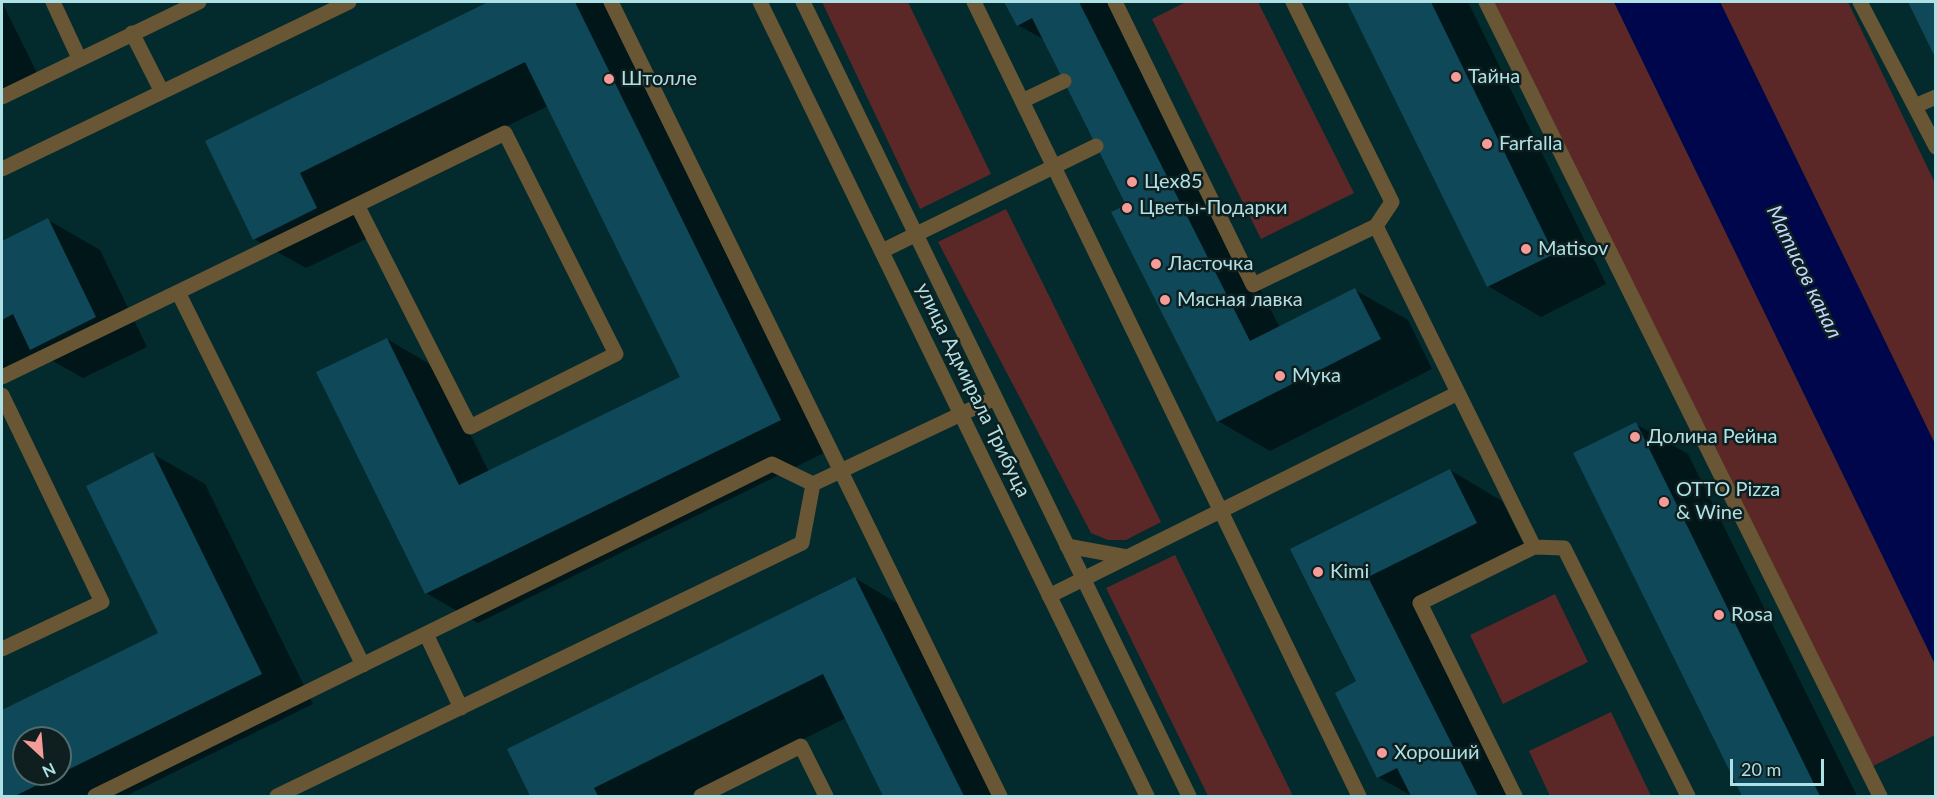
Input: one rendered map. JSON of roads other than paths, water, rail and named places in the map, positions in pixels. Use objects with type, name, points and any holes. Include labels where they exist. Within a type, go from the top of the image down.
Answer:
[{"type":"street","points":[[52,2],[80,58]]},
{"type":"street","points":[[2,97],[199,2]]},
{"type":"street","points":[[2,169],[349,2]]},
{"type":"street","points":[[611,2],[1000,796]]},
{"type":"street","name":"улица Адмирала Трибуца","points":[[760,2],[1147,796]]},
{"type":"street","name":"улица Адмирала Трибуца","points":[[803,2],[1189,796]]},
{"type":"street","points":[[974,2],[1359,796]]},
{"type":"street","points":[[1115,2],[1253,285],[1376,226],[1392,202],[1293,2]]},
{"type":"street","points":[[1486,2],[1880,796]]},
{"type":"street","points":[[1860,2],[1935,147]]},
{"type":"street","points":[[132,33],[162,92]]},
{"type":"street","points":[[1022,101],[1064,81]]},
{"type":"street","points":[[1915,106],[1935,97]]},
{"type":"street","points":[[2,376],[505,133],[616,354],[470,427],[357,205]]},
{"type":"street","points":[[882,251],[1096,146]]},
{"type":"street","points":[[1376,226],[1534,547]]},
{"type":"street","points":[[178,292],[363,664]]},
{"type":"street","points":[[1049,596],[1458,393]]},
{"type":"street","points":[[2,395],[102,602],[2,649]]},
{"type":"street","points":[[813,484],[995,398]]},
{"type":"street","points":[[95,796],[772,464],[813,484]]},
{"type":"street","points":[[277,796],[802,543],[813,484]]},
{"type":"street","points":[[1067,546],[1127,557]]},
{"type":"street","points":[[1515,796],[1420,603],[1534,547],[1564,548],[1688,796]]},
{"type":"street","points":[[426,634],[461,708]]},
{"type":"street","points":[[701,796],[801,746],[826,796]]},
{"type":"water","name":"Матисов канал","points":[[1614,2],[1720,2],[1935,444],[1935,664]]},
{"type":"place","name":"Тайна","points":[[1456,77]]},
{"type":"place","name":"Штолле","points":[[609,79]]},
{"type":"place","name":"Farfalla","points":[[1487,144]]},
{"type":"place","name":"Цех85","points":[[1132,182]]},
{"type":"place","name":"Цветы-Подарки","points":[[1127,208]]},
{"type":"place","name":"Matisov","points":[[1526,249]]},
{"type":"place","name":"Ласточка","points":[[1156,264]]},
{"type":"place","name":"Мясная лавка","points":[[1165,300]]},
{"type":"place","name":"Мука","points":[[1280,376]]},
{"type":"place","name":"Долина Рейна","points":[[1635,437]]},
{"type":"place","name":"OTTO Pizza & Wine","points":[[1664,502]]},
{"type":"place","name":"Kimi","points":[[1318,572]]},
{"type":"place","name":"Rosa","points":[[1719,615]]},
{"type":"place","name":"Хороший","points":[[1382,753]]}]
